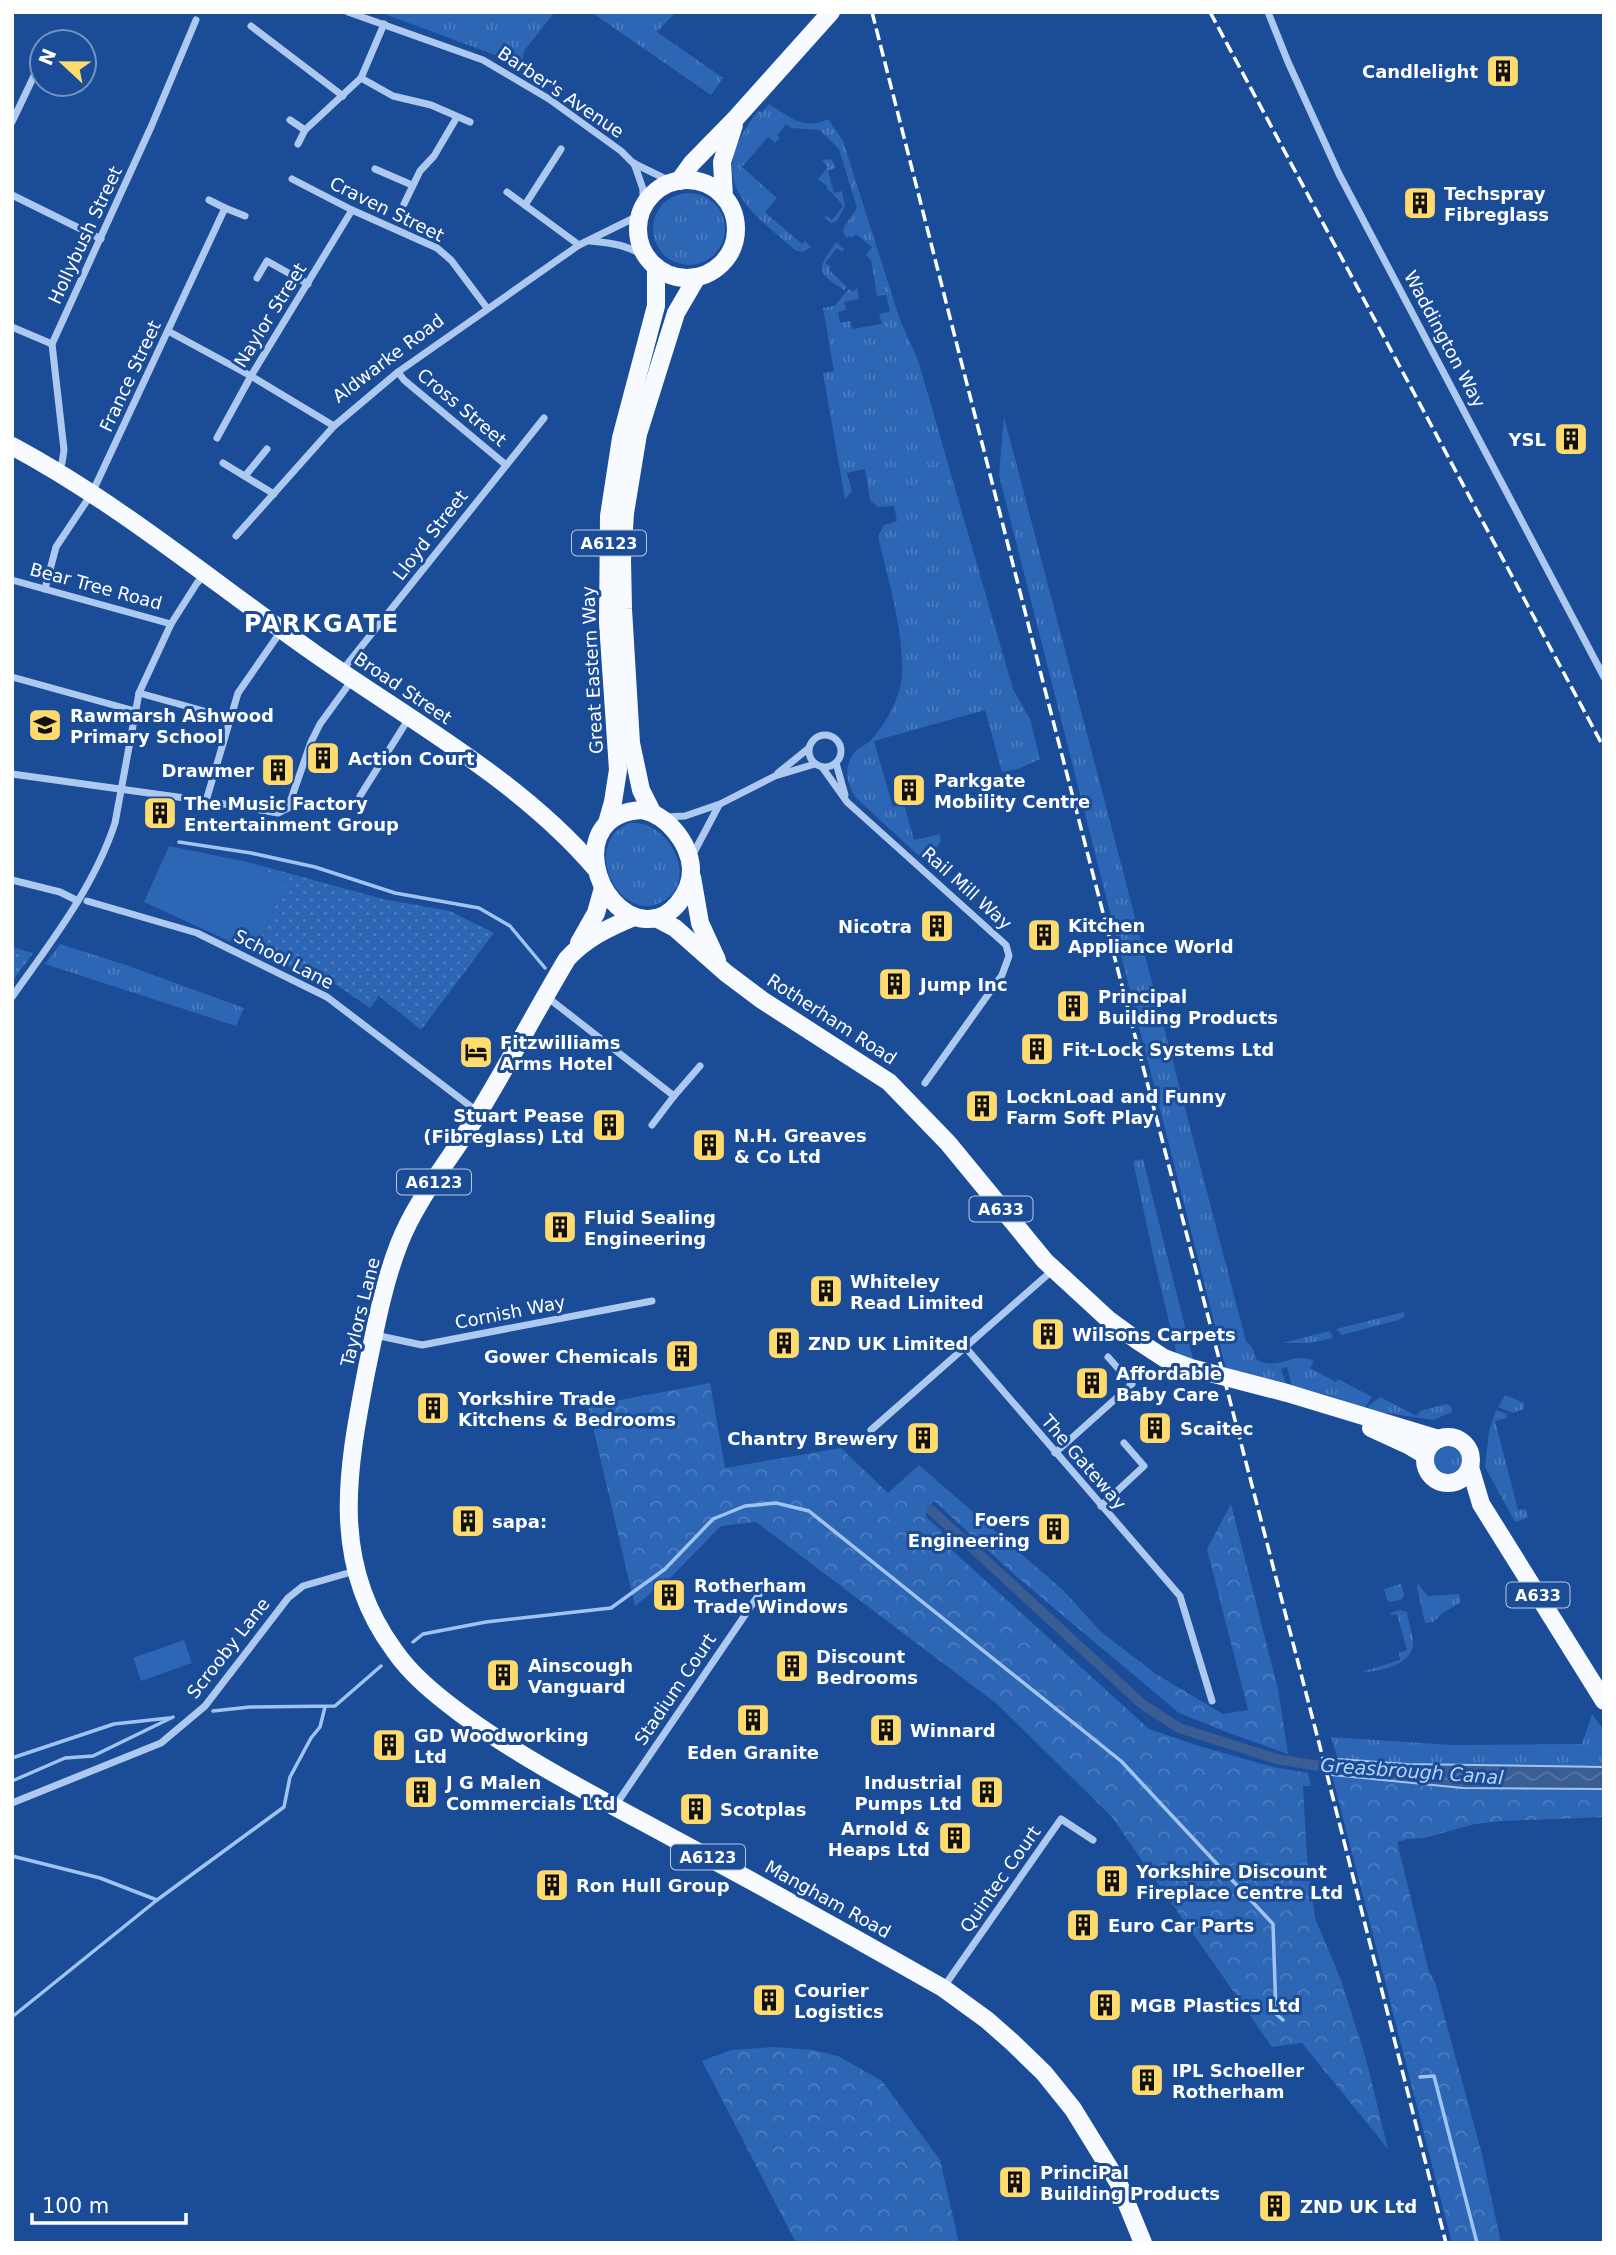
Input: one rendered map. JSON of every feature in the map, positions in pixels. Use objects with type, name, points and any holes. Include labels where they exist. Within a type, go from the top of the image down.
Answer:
[{"type":"main road","points":[[676,182],[831,12]]},
{"type":"main road","points":[[724,197],[722,162],[736,118]]},
{"type":"main road","points":[[695,181],[706,184],[724,197],[736,220],[734,246],[728,257],[720,266],[697,278],[668,275],[652,263],[639,238],[642,212],[650,197],[660,188],[676,182],[695,181]]},
{"type":"main road","name":"Great Eastern Way","points":[[604,827],[613,802],[618,770],[608,623],[610,516],[621,438],[656,306],[652,263]]},
{"type":"main road","name":"Great Eastern Way","points":[[656,815],[641,790],[631,743],[623,609],[625,513],[638,434],[676,313],[697,278]]},
{"type":"main road","name":"Broad Street","points":[[12,446],[92,493],[281,631],[480,767],[559,830],[595,869]]},
{"type":"main road","points":[[559,830],[579,834],[604,827],[619,814],[630,811],[656,815]]},
{"type":"main road","name":"A633","points":[[656,815],[675,831],[686,848],[690,866]]},
{"type":"main road","points":[[604,827],[595,855],[595,869],[603,888],[615,904],[634,916]]},
{"type":"main road","points":[[656,918],[669,913],[681,901],[690,866]]},
{"type":"main road","name":"Rotherham Road","points":[[690,866],[700,923],[720,966]]},
{"type":"main road","name":"Taylors Lane","points":[[576,950],[596,913],[603,888]]},
{"type":"main road","name":"A633","points":[[634,916],[646,920],[656,918]]},
{"type":"main road","name":"Taylors Lane","points":[[353,1439],[384,1290],[400,1243],[438,1176],[479,1113],[567,959],[598,932],[634,916]]},
{"type":"main road","name":"Rotherham Road","points":[[656,918],[675,928],[762,1000],[889,1082],[947,1143],[1054,1269],[1109,1321],[1164,1358],[1439,1439],[1452,1437],[1466,1445],[1482,1504],[1604,1701]]},
{"type":"main road","name":"Rotherham Road","points":[[1311,1400],[1425,1455],[1426,1466],[1432,1477],[1444,1483],[1452,1483],[1482,1504]]},
{"type":"main road","name":"Mangham Road","points":[[353,1439],[348,1479],[348,1520],[355,1571],[382,1632],[394,1651],[419,1679],[488,1733],[615,1807],[943,1987],[986,2020],[1044,2073],[1073,2109],[1118,2182],[1143,2243]]},
{"type":"main road","points":[[1425,1455],[1428,1448],[1439,1439]]},
{"type":"main road","points":[[1452,1483],[1460,1480],[1470,1467]]},
{"type":"street","name":"Barber's Avenue","points":[[348,12],[483,60],[549,99],[621,151],[633,163],[676,182]]},
{"type":"street","name":"Waddington Way","points":[[1268,12],[1339,174],[1604,677]]},
{"type":"street","name":"Hollybush Street","points":[[52,344],[101,239],[196,20]]},
{"type":"street","points":[[298,144],[305,130],[361,78],[384,24]]},
{"type":"street","points":[[251,26],[343,96]]},
{"type":"street","points":[[361,78],[393,96],[430,105],[470,122]]},
{"type":"street","points":[[12,122],[28,88]]},
{"type":"street","points":[[404,204],[420,171],[434,156],[457,117]]},
{"type":"street","points":[[290,120],[305,130]]},
{"type":"street","points":[[525,205],[561,149]]},
{"type":"street","points":[[633,163],[643,188],[642,212]]},
{"type":"street","points":[[375,169],[412,185]]},
{"type":"street","name":"Craven Street","points":[[292,179],[352,210],[437,248],[451,260],[487,308]]},
{"type":"street","points":[[507,192],[579,245]]},
{"type":"street","points":[[12,195],[101,239]]},
{"type":"street","points":[[209,200],[244,216]]},
{"type":"street","name":"France Street","points":[[45,589],[58,543],[92,493],[225,208]]},
{"type":"street","name":"Naylor Street","points":[[217,438],[251,376],[352,210]]},
{"type":"street","name":"Aldwarke Road","points":[[236,536],[334,426],[398,372],[579,245],[642,212]]},
{"type":"street","name":"Aldwarke Road","points":[[590,241],[626,246],[639,251],[652,263]]},
{"type":"street","points":[[257,278],[267,261],[308,284]]},
{"type":"street","points":[[12,327],[52,344],[64,450],[62,463],[52,468]]},
{"type":"street","points":[[168,331],[251,376],[334,426]]},
{"type":"street","name":"Cross Street","points":[[398,372],[404,380],[506,465]]},
{"type":"street","name":"Lloyd Street","points":[[206,800],[270,813],[288,808],[320,724],[346,676],[544,418]]},
{"type":"street","points":[[245,476],[267,449]]},
{"type":"street","points":[[223,463],[274,494]]},
{"type":"street","points":[[12,997],[78,901],[108,844],[115,823],[139,693],[171,624],[197,583],[206,575]]},
{"type":"street","name":"Bear Tree Road","points":[[12,580],[171,624]]},
{"type":"street","points":[[12,774],[206,800],[238,693],[281,631]]},
{"type":"street","points":[[12,677],[135,711]]},
{"type":"street","points":[[139,693],[229,718]]},
{"type":"street","points":[[360,796],[409,717]]},
{"type":"street","points":[[656,815],[685,816],[720,804],[775,776],[809,748],[817,736],[832,736],[839,741],[842,750],[836,764],[847,802]]},
{"type":"street","points":[[809,748],[810,756],[818,765]]},
{"type":"street","points":[[775,776],[818,765],[836,764]]},
{"type":"street","name":"Rail Mill Way","points":[[818,765],[847,802],[1006,945],[1009,956],[1002,975],[925,1083]]},
{"type":"street","points":[[690,866],[720,804]]},
{"type":"street","points":[[12,880],[60,892],[78,901]]},
{"type":"street","name":"School Lane","points":[[87,901],[197,933],[327,997],[479,1113]]},
{"type":"street","points":[[545,996],[674,1096]]},
{"type":"street","points":[[652,1125],[700,1066]]},
{"type":"street","points":[[871,1430],[1054,1269]]},
{"type":"street","name":"Cornish Way","points":[[374,1335],[422,1345],[652,1301]]},
{"type":"street","name":"The Gateway","points":[[966,1348],[1180,1596],[1212,1701]]},
{"type":"street","points":[[1055,1452],[1132,1384],[1108,1357]]},
{"type":"street","points":[[1101,1506],[1144,1466],[1124,1443]]},
{"type":"street","name":"Scrooby Lane","points":[[12,1804],[161,1743],[214,1695],[288,1598],[303,1586],[355,1571]]},
{"type":"street","name":"Stadium Court","points":[[615,1807],[762,1590]]},
{"type":"street","name":"Quintec Court","points":[[943,1987],[1061,1819],[1093,1840]]},
{"type":"green space","points":[[379,12],[555,12],[524,51],[522,65]]},
{"type":"green space","points":[[591,12],[676,12],[657,32],[723,78],[711,95]]},
{"type":"green space","points":[[769,104],[790,118],[804,123],[812,124],[828,119],[843,141],[900,320],[918,360],[1013,689],[1030,719],[1040,759],[1018,769],[1002,772],[985,710],[874,741],[893,807],[904,804],[914,840],[940,834],[941,842],[934,850],[925,854],[918,855],[856,798],[847,773],[853,755],[871,740],[887,718],[896,701],[902,678],[897,616],[878,536],[884,525],[897,521],[894,506],[878,507],[870,500],[865,469],[847,473],[852,491],[845,499],[823,373],[834,371],[823,308],[834,306],[849,289],[853,292],[857,288],[859,299],[844,302],[846,310],[838,312],[840,323],[850,321],[852,329],[882,324],[879,314],[890,311],[886,295],[877,296],[871,260],[866,255],[872,247],[856,234],[847,238],[843,232],[857,208],[839,149],[820,130],[791,128],[786,124],[777,135],[780,138],[775,143],[768,137],[742,167],[777,198],[765,212],[802,244],[805,241],[811,247],[803,252],[795,250],[759,219],[737,189],[732,173],[734,155],[742,135],[758,111],[762,112]]},
{"type":"green space","points":[[832,160],[836,168],[828,171],[834,193],[842,191],[845,206],[837,221],[831,223],[824,218],[827,216],[832,220],[843,206],[818,179],[828,167],[822,161]]},
{"type":"green space","points":[[689,193],[709,199],[719,209],[725,229],[719,249],[709,259],[689,265],[669,259],[659,249],[653,229],[659,209],[669,199]]},
{"type":"green space","points":[[836,242],[844,249],[842,252],[837,248],[825,263],[847,287],[844,290],[828,278],[822,269],[825,258]]},
{"type":"green space","points":[[1004,417],[1246,1341],[1252,1347],[1257,1360],[1265,1363],[1280,1363],[1300,1358],[1314,1361],[1310,1368],[1372,1397],[1364,1410],[1332,1396],[1292,1386],[1287,1367],[1281,1369],[1286,1383],[1226,1369],[999,475]]},
{"type":"green space","points":[[629,823],[640,823],[660,833],[674,851],[680,873],[678,884],[671,895],[660,903],[645,906],[631,901],[619,892],[610,878],[606,863],[607,847],[615,833]]},
{"type":"green space","points":[[169,846],[248,862],[286,881],[255,953],[144,902]]},
{"type":"green space","points":[[248,862],[383,899],[450,911],[494,933],[421,1030],[379,996],[370,1008],[335,984],[255,953],[286,881]]},
{"type":"green space","points":[[60,944],[244,1008],[236,1026],[45,964]]},
{"type":"green space","points":[[12,947],[33,953],[12,982]]},
{"type":"green space","points":[[1143,1159],[1194,1363],[1177,1355],[1133,1161]]},
{"type":"green space","points":[[1404,1312],[1405,1316],[1398,1320],[1342,1335],[1336,1329]]},
{"type":"green space","points":[[1330,1331],[1333,1338],[1309,1343],[1282,1343]]},
{"type":"green space","points":[[710,1383],[725,1468],[841,1448],[888,1493],[919,1465],[1064,1591],[1100,1631],[1156,1674],[1223,1714],[1248,1710],[1207,1549],[1231,1504],[1278,1689],[1288,1754],[1179,1713],[1016,1576],[934,1501],[927,1508],[926,1517],[942,1531],[943,1542],[1149,1729],[1273,1767],[1308,1773],[1311,1786],[1303,1786],[1307,1857],[1315,1918],[1341,1980],[1366,2059],[1388,2149],[1302,2043],[1272,2047],[1111,1816],[997,1704],[756,1522],[721,1526],[672,1576],[635,1606],[588,1406]]},
{"type":"green space","points":[[1505,1395],[1524,1403],[1524,1409],[1513,1413],[1498,1407]]},
{"type":"green space","points":[[1380,1397],[1417,1416],[1420,1411],[1446,1404],[1451,1406],[1452,1412],[1433,1420],[1367,1410],[1369,1405]]},
{"type":"green space","points":[[1496,1410],[1507,1414],[1506,1418],[1495,1421],[1518,1510],[1526,1509],[1528,1518],[1515,1522],[1485,1467],[1489,1431]]},
{"type":"green space","points":[[1448,1445],[1458,1450],[1463,1460],[1458,1470],[1448,1475],[1438,1470],[1433,1460],[1438,1450]]},
{"type":"green space","points":[[1401,1584],[1404,1594],[1402,1599],[1391,1602],[1387,1600],[1384,1589]]},
{"type":"green space","points":[[1418,1584],[1428,1596],[1459,1594],[1461,1602],[1433,1622],[1425,1623]]},
{"type":"green space","points":[[1400,1610],[1407,1612],[1413,1641],[1411,1652],[1400,1663],[1376,1671],[1361,1672],[1400,1660],[1399,1653],[1407,1650],[1397,1614],[1390,1613]]},
{"type":"green space","points":[[184,1640],[192,1663],[141,1681],[133,1658]]},
{"type":"green space","points":[[1592,1714],[1604,1731],[1604,1767],[1407,1764],[1338,1759],[1331,1737],[1453,1745],[1582,1744]]},
{"type":"green space","points":[[1332,1775],[1463,1788],[1604,1789],[1604,1817],[1475,1824],[1424,1838],[1397,1842],[1429,1972],[1435,1982],[1482,2154],[1501,2243],[1452,2243]]},
{"type":"green space","points":[[773,2047],[813,2050],[838,2056],[882,2081],[940,2160],[959,2243],[796,2243],[702,2061],[731,2050]]},
{"type":"water","points":[[1338,1759],[1407,1764],[1604,1767],[1604,1789],[1463,1788],[1332,1775],[1328,1765]]},
{"type":"waterway","points":[[179,842],[251,853],[315,867],[395,893],[479,908],[510,926],[545,968]]},
{"type":"waterway","points":[[413,1642],[423,1634],[486,1622],[611,1608],[665,1569],[713,1519],[745,1506],[776,1503],[809,1511],[1121,1761],[1273,1924],[1276,2014],[1283,2020]]},
{"type":"waterway","name":"Greasbrough Canal","points":[[931,1510],[1142,1704],[1179,1728],[1277,1759],[1344,1770]]},
{"type":"waterway","points":[[213,1711],[250,1707],[335,1706],[381,1666]]},
{"type":"waterway","points":[[12,2017],[157,1900],[284,1807],[290,1777],[320,1727],[325,1707]]},
{"type":"waterway","points":[[12,1781],[65,1758],[93,1756],[173,1717]]},
{"type":"waterway","points":[[12,1758],[114,1724],[169,1718]]},
{"type":"waterway","points":[[12,1856],[100,1878],[157,1900]]},
{"type":"waterway","points":[[1420,2077],[1434,2076],[1477,2243]]},
{"type":"railway","points":[[872,12],[1446,2243]]},
{"type":"railway","points":[[1210,12],[1604,748]]},
{"type":"place","name":"Candlelight","points":[[1503,71]]},
{"type":"place","name":"Techspray Fibreglass","points":[[1420,203]]},
{"type":"place","name":"YSL","points":[[1571,439]]},
{"type":"place","name":"Rawmarsh Ashwood Primary School","points":[[45,725]]},
{"type":"place","name":"Action Court","points":[[323,758]]},
{"type":"place","name":"Drawmer","points":[[278,770]]},
{"type":"place","name":"Parkgate Mobility Centre","points":[[909,790]]},
{"type":"place","name":"The Music Factory Entertainment Group","points":[[160,813]]},
{"type":"place","name":"Nicotra","points":[[937,926]]},
{"type":"place","name":"Kitchen Appliance World","points":[[1044,935]]},
{"type":"place","name":"Jump Inc","points":[[895,984]]},
{"type":"place","name":"Principal Building Products","points":[[1073,1006]]},
{"type":"place","name":"Fit-Lock Systems Ltd","points":[[1037,1049]]},
{"type":"place","name":"Fitzwilliams Arms Hotel","points":[[476,1052]]},
{"type":"place","name":"LocknLoad and Funny Farm Soft Play","points":[[982,1106]]},
{"type":"place","name":"Stuart Pease (Fibreglass) Ltd","points":[[609,1125]]},
{"type":"place","name":"N.H. Greaves & Co Ltd","points":[[709,1145]]},
{"type":"place","name":"Fluid Sealing Engineering","points":[[560,1227]]},
{"type":"place","name":"Whiteley Read Limited","points":[[826,1291]]},
{"type":"place","name":"Wilsons Carpets","points":[[1048,1334]]},
{"type":"place","name":"ZND UK Limited","points":[[784,1343]]},
{"type":"place","name":"Gower Chemicals","points":[[682,1356]]},
{"type":"place","name":"Affordable Baby Care","points":[[1092,1383]]},
{"type":"place","name":"Yorkshire Trade Kitchens & Bedrooms","points":[[433,1408]]},
{"type":"place","name":"Scaitec","points":[[1155,1428]]},
{"type":"place","name":"Chantry Brewery","points":[[923,1438]]},
{"type":"place","name":"sapa:","points":[[468,1521]]},
{"type":"place","name":"Foers Engineering","points":[[1054,1529]]},
{"type":"place","name":"Rotherham Trade Windows","points":[[669,1595]]},
{"type":"place","name":"Discount Bedrooms","points":[[792,1666]]},
{"type":"place","name":"Ainscough Vanguard","points":[[503,1675]]},
{"type":"place","name":"Eden Granite","points":[[753,1720]]},
{"type":"place","name":"Winnard","points":[[886,1730]]},
{"type":"place","name":"GD Woodworking Ltd","points":[[389,1745]]},
{"type":"place","name":"J G Malen Commercials Ltd","points":[[421,1792]]},
{"type":"place","name":"Industrial Pumps Ltd","points":[[987,1792]]},
{"type":"place","name":"Scotplas","points":[[696,1809]]},
{"type":"place","name":"Arnold & Heaps Ltd","points":[[955,1838]]},
{"type":"place","name":"Yorkshire Discount Fireplace Centre Ltd","points":[[1112,1881]]},
{"type":"place","name":"Ron Hull Group","points":[[552,1885]]},
{"type":"place","name":"Euro Car Parts","points":[[1083,1925]]},
{"type":"place","name":"Courier Logistics","points":[[769,2000]]},
{"type":"place","name":"MGB Plastics Ltd","points":[[1105,2005]]},
{"type":"place","name":"IPL Schoeller Rotherham","points":[[1147,2080]]},
{"type":"place","name":"PrinciPal Building Products","points":[[1015,2182]]},
{"type":"place","name":"ZND UK Ltd","points":[[1275,2206]]},
{"type":"district","name":"PARKGATE","points":[[322,624]]}]
